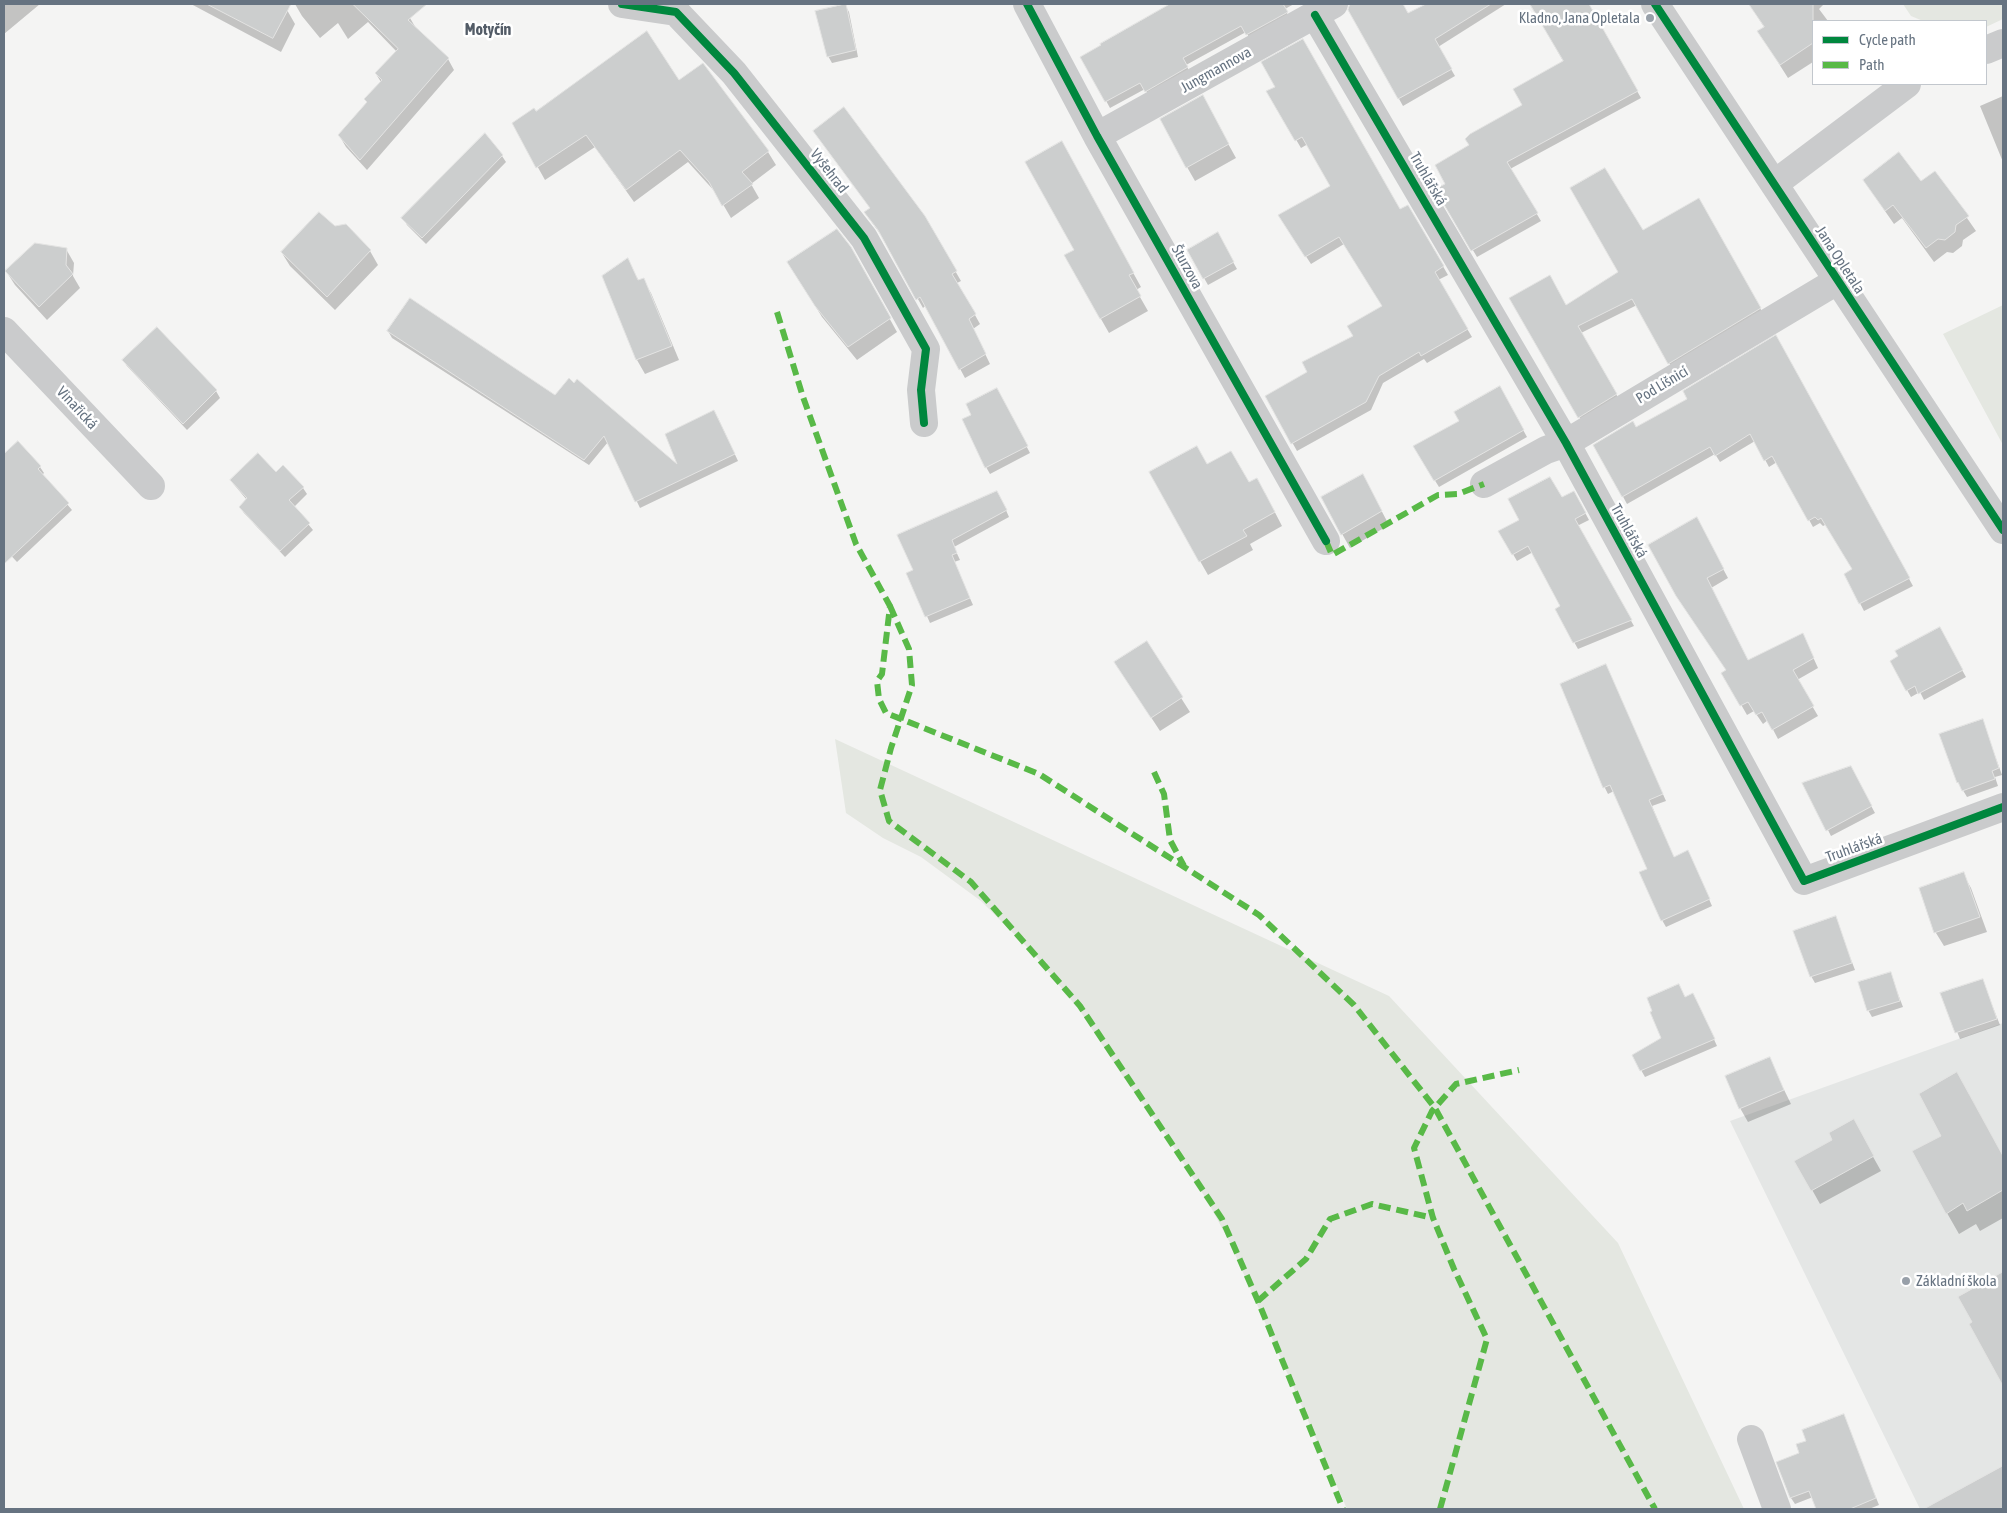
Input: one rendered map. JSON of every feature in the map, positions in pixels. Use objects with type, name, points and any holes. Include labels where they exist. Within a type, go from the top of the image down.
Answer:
[{"type":"street","name":"Vyšehrad","points":[[622,4],[676,12],[734,72],[864,238],[926,349],[921,390],[924,423]]},
{"type":"street","name":"Šturzova","points":[[1027,4],[1097,136],[1326,541]]},
{"type":"street","name":"Jana Opletala","points":[[1655,4],[2003,530]]},
{"type":"street","name":"Jungmannova","points":[[1097,136],[1325,9]]},
{"type":"street","name":"Truhlářská","points":[[1325,9],[1566,443],[1804,881],[2003,807]]},
{"type":"street","points":[[1987,50],[2003,43]]},
{"type":"street","points":[[1774,184],[1905,85]]},
{"type":"street","name":"Pod Líšnicí","points":[[1484,484],[1546,450],[1566,443],[1837,281]]},
{"type":"street","name":"Vinařická","points":[[4,331],[151,486]]},
{"type":"street","points":[[1751,1439],[1777,1509]]},
{"type":"shaded area","points":[[1903,4],[2003,4],[2003,19],[1987,27],[1987,20],[1921,20],[1911,16]]},
{"type":"shaded area","points":[[2003,305],[2003,445],[1943,334]]},
{"type":"shaded area","points":[[835,739],[1389,996],[1618,1243],[1744,1509],[1347,1509],[1230,1243],[1208,1202],[1165,1134],[1124,1078],[1080,1011],[1034,954],[981,901],[921,857],[883,838],[846,813]]},
{"type":"shaded area","name":"Základní škola","points":[[2003,1023],[2003,1509],[1920,1509],[1730,1121]]},
{"type":"building","points":[[207,4],[291,4],[273,38]]},
{"type":"building","points":[[353,4],[427,4],[408,20],[449,58],[360,160],[338,135],[367,102],[364,99],[382,80],[375,73],[398,49]]},
{"type":"building","points":[[846,4],[856,50],[827,57],[815,11]]},
{"type":"building","points":[[1170,4],[1283,4],[1288,12],[1246,35],[1241,26],[1183,58],[1188,67],[1145,92],[1140,83],[1105,102],[1080,57]]},
{"type":"building","points":[[1350,4],[1403,4],[1408,13],[1426,4],[1491,4],[1435,39],[1452,69],[1398,99],[1348,10]]},
{"type":"building","points":[[1530,4],[1589,4],[1638,91],[1507,162],[1538,213],[1471,251],[1435,189],[1445,184],[1435,165],[1469,145],[1465,139],[1470,134],[1522,105],[1513,89],[1563,61]]},
{"type":"building","points":[[1749,4],[1813,4],[1812,44],[1780,65],[1757,31],[1764,27]]},
{"type":"building","points":[[647,31],[679,80],[703,63],[769,151],[742,172],[753,184],[722,206],[709,182],[680,150],[626,190],[586,135],[536,168],[512,123],[534,108],[536,111]]},
{"type":"building","points":[[1303,39],[1400,209],[1408,205],[1444,266],[1435,272],[1468,329],[1421,356],[1419,352],[1379,376],[1366,402],[1291,444],[1265,396],[1307,372],[1302,362],[1353,336],[1347,326],[1382,306],[1339,237],[1305,257],[1278,215],[1330,186],[1302,137],[1295,141],[1266,91],[1275,87],[1261,62]]},
{"type":"building","points":[[1203,95],[1229,144],[1186,168],[1160,119]]},
{"type":"building","points":[[844,107],[925,216],[957,271],[952,274],[976,314],[969,319],[986,354],[959,370],[920,297],[916,300],[878,230],[864,212],[870,208],[813,131]]},
{"type":"building","points":[[485,133],[503,155],[422,238],[401,218]]},
{"type":"building","points":[[1062,141],[1134,273],[1129,275],[1141,296],[1100,319],[1064,255],[1074,250],[1025,162]]},
{"type":"building","points":[[1899,152],[1921,181],[1935,171],[1969,216],[1956,225],[1955,232],[1945,240],[1938,239],[1926,248],[1893,205],[1885,211],[1863,180]]},
{"type":"building","points":[[1605,168],[1643,230],[1699,198],[1761,308],[1668,364],[1632,299],[1578,326],[1617,394],[1578,418],[1509,298],[1550,275],[1566,305],[1618,272],[1570,188]]},
{"type":"building","points":[[319,212],[335,226],[346,224],[371,250],[327,297],[281,252]]},
{"type":"building","points":[[837,229],[851,247],[891,318],[848,347],[815,306],[787,262]]},
{"type":"building","points":[[1218,232],[1234,262],[1203,279],[1187,250]]},
{"type":"building","points":[[35,243],[67,248],[66,265],[73,274],[39,307],[5,271]]},
{"type":"building","points":[[628,258],[638,280],[644,278],[672,346],[636,360],[602,276]]},
{"type":"building","points":[[410,298],[555,395],[569,378],[574,383],[577,379],[677,464],[665,434],[714,410],[735,454],[635,502],[604,436],[584,460],[387,331]]},
{"type":"building","points":[[157,327],[217,390],[183,424],[122,360]]},
{"type":"building","points":[[1776,335],[1910,578],[1859,604],[1844,574],[1852,569],[1821,518],[1818,520],[1815,517],[1808,521],[1772,456],[1764,461],[1750,434],[1715,456],[1710,447],[1622,497],[1593,445],[1633,421],[1636,427],[1687,399],[1683,391]]},
{"type":"building","points":[[1500,386],[1524,430],[1434,481],[1413,446],[1459,421],[1454,412]]},
{"type":"building","points":[[997,388],[1028,446],[985,468],[962,419],[971,415],[966,404]]},
{"type":"building","points":[[18,441],[41,466],[38,469],[69,503],[4,564],[4,454]]},
{"type":"building","points":[[1197,446],[1207,464],[1231,451],[1249,482],[1257,478],[1275,512],[1243,530],[1247,536],[1199,562],[1149,472]]},
{"type":"building","points":[[258,453],[276,472],[283,465],[304,487],[289,500],[310,523],[280,551],[239,507],[247,498],[230,480]]},
{"type":"building","points":[[1363,474],[1382,511],[1341,535],[1321,497]]},
{"type":"building","points":[[1550,477],[1562,497],[1574,491],[1586,513],[1575,519],[1632,620],[1573,643],[1555,609],[1560,606],[1528,546],[1512,555],[1498,531],[1519,520],[1508,499]]},
{"type":"building","points":[[997,491],[1007,510],[952,540],[957,553],[952,555],[970,598],[925,617],[906,573],[913,570],[897,535]]},
{"type":"building","points":[[1697,517],[1724,569],[1707,578],[1748,660],[1803,633],[1814,658],[1793,670],[1814,706],[1772,730],[1762,712],[1756,715],[1748,702],[1740,706],[1721,673],[1726,670],[1676,596],[1648,545]]},
{"type":"building","points":[[1940,627],[1963,670],[1918,694],[1915,686],[1906,691],[1890,661],[1898,656],[1895,651]]},
{"type":"building","points":[[1147,641],[1183,697],[1151,718],[1114,662]]},
{"type":"building","points":[[1606,664],[1663,794],[1649,800],[1674,857],[1688,850],[1710,899],[1661,921],[1639,872],[1647,869],[1610,785],[1603,788],[1560,684]]},
{"type":"building","points":[[1983,719],[1999,768],[1992,771],[1995,779],[1962,791],[1957,783],[1939,734]]},
{"type":"building","points":[[1851,766],[1872,806],[1826,831],[1802,783]]},
{"type":"building","points":[[1964,872],[1980,917],[1934,933],[1919,888]]},
{"type":"building","points":[[1836,916],[1852,963],[1810,977],[1793,931]]},
{"type":"building","points":[[1891,972],[1900,1001],[1867,1011],[1858,982]]},
{"type":"building","points":[[1983,979],[1997,1019],[1955,1033],[1940,993]]},
{"type":"building","points":[[1679,984],[1685,997],[1693,993],[1715,1039],[1640,1071],[1632,1055],[1661,1038],[1650,1012],[1652,1011],[1647,998]]},
{"type":"building","points":[[1770,1057],[1784,1090],[1739,1109],[1725,1076]]},
{"type":"building","points":[[1957,1072],[2003,1156],[2003,1190],[1967,1211],[1963,1203],[1946,1214],[1912,1151],[1941,1136],[1919,1094]]},
{"type":"building","points":[[1854,1119],[1874,1156],[1811,1191],[1794,1161],[1832,1140],[1829,1133]]},
{"type":"building","points":[[2003,1272],[2003,1386],[1969,1324],[1972,1322],[1958,1297]]},
{"type":"building","points":[[1844,1414],[1876,1498],[1850,1509],[1816,1509],[1809,1491],[1790,1498],[1776,1462],[1799,1453],[1796,1444],[1806,1441],[1802,1430]]},
{"type":"building","points":[[2003,1466],[2003,1509],[1924,1509]]},
{"type":"marked path","points":[[777,312],[803,397],[856,544],[890,606],[882,674],[877,681],[879,699],[886,713],[1039,774],[1259,915],[1354,1005],[1435,1108],[1655,1509]]},
{"type":"marked path","points":[[1326,541],[1332,555],[1438,495],[1458,494],[1484,484]]},
{"type":"marked path","points":[[890,606],[909,649],[912,685],[891,748],[880,790],[889,821],[971,882],[1080,1006],[1222,1219],[1258,1301],[1343,1509]]},
{"type":"marked path","points":[[1154,772],[1164,794],[1170,840],[1184,866]]},
{"type":"marked path","points":[[1440,1509],[1487,1339],[1454,1269],[1433,1218],[1414,1148],[1432,1111],[1456,1084],[1519,1070]]},
{"type":"marked path","points":[[1258,1301],[1306,1259],[1330,1219],[1372,1204],[1433,1218]]},
{"type":"cycle path","points":[[622,4],[676,12],[734,73],[864,238],[926,349],[921,390],[924,423]]},
{"type":"cycle path","points":[[1027,4],[1097,136],[1326,541]]},
{"type":"cycle path","points":[[1655,4],[2003,530]]},
{"type":"cycle path","points":[[1315,15],[1566,443],[1804,881],[2003,807]]},
{"type":"place","name":"Kladno, Jana Opletala","points":[[1650,18]]},
{"type":"place","name":"Základní škola","points":[[1906,1281]]},
{"type":"district","name":"Motyčín","points":[[488,30]]}]
